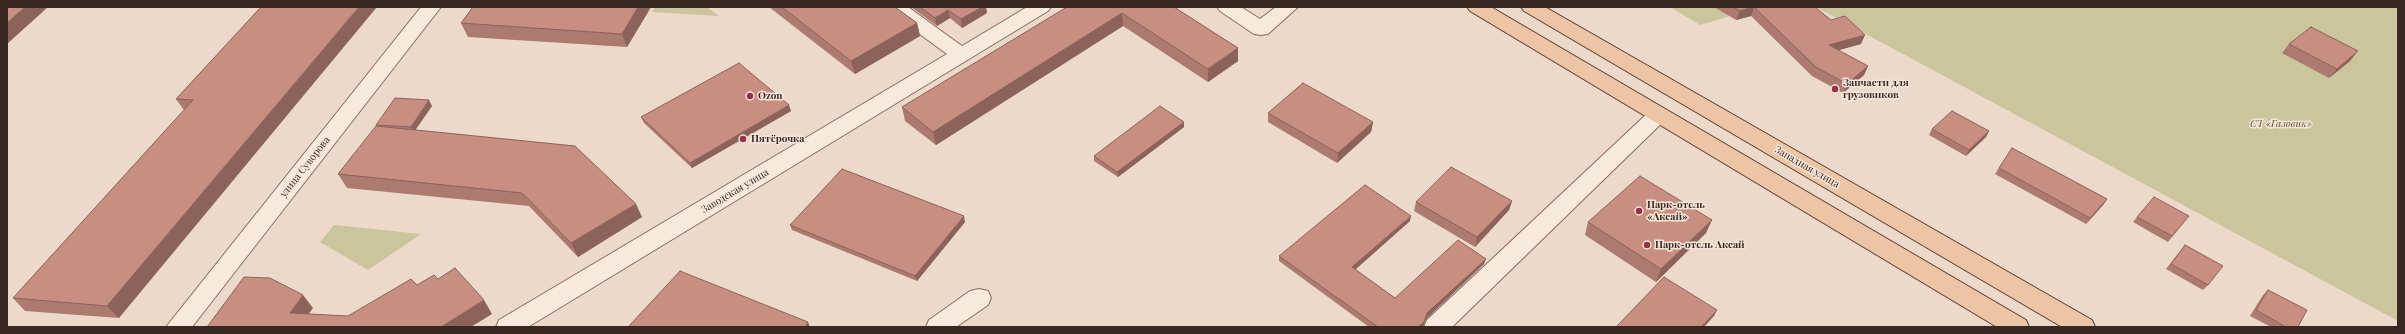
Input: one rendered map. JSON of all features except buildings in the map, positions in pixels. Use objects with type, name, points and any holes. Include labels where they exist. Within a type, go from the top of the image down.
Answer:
[{"type":"main road","points":[[1477,7],[2017,327]]},
{"type":"main road","name":"Западная улица","points":[[1531,7],[2083,327]]},
{"type":"street","name":"улица Суворова","points":[[178,327],[431,7]]},
{"type":"street","points":[[895,7],[961,55]]},
{"type":"street","name":"Заводская улица","points":[[508,327],[1041,7]]},
{"type":"street","points":[[1226,7],[1261,29],[1288,7]]},
{"type":"street","points":[[1436,327],[1658,115]]},
{"type":"street","points":[[938,327],[979,298]]},
{"type":"green space","points":[[655,7],[707,7],[719,16],[652,12]]},
{"type":"green space","points":[[1670,7],[1760,7],[1700,25]]},
{"type":"green space","name":"СТ «Газовик»","points":[[1816,7],[2398,7],[2398,321]]},
{"type":"green space","points":[[334,225],[421,234],[368,270],[320,242]]},
{"type":"place","name":"Запчасти для грузовиков","points":[[1835,89]]},
{"type":"place","name":"Ozon","points":[[750,96]]},
{"type":"place","name":"Пятёрочка","points":[[743,139]]},
{"type":"place","name":"Парк-отель «Аксай»","points":[[1639,211]]},
{"type":"place","name":"Парк-отель Аксай","points":[[1647,245]]}]
